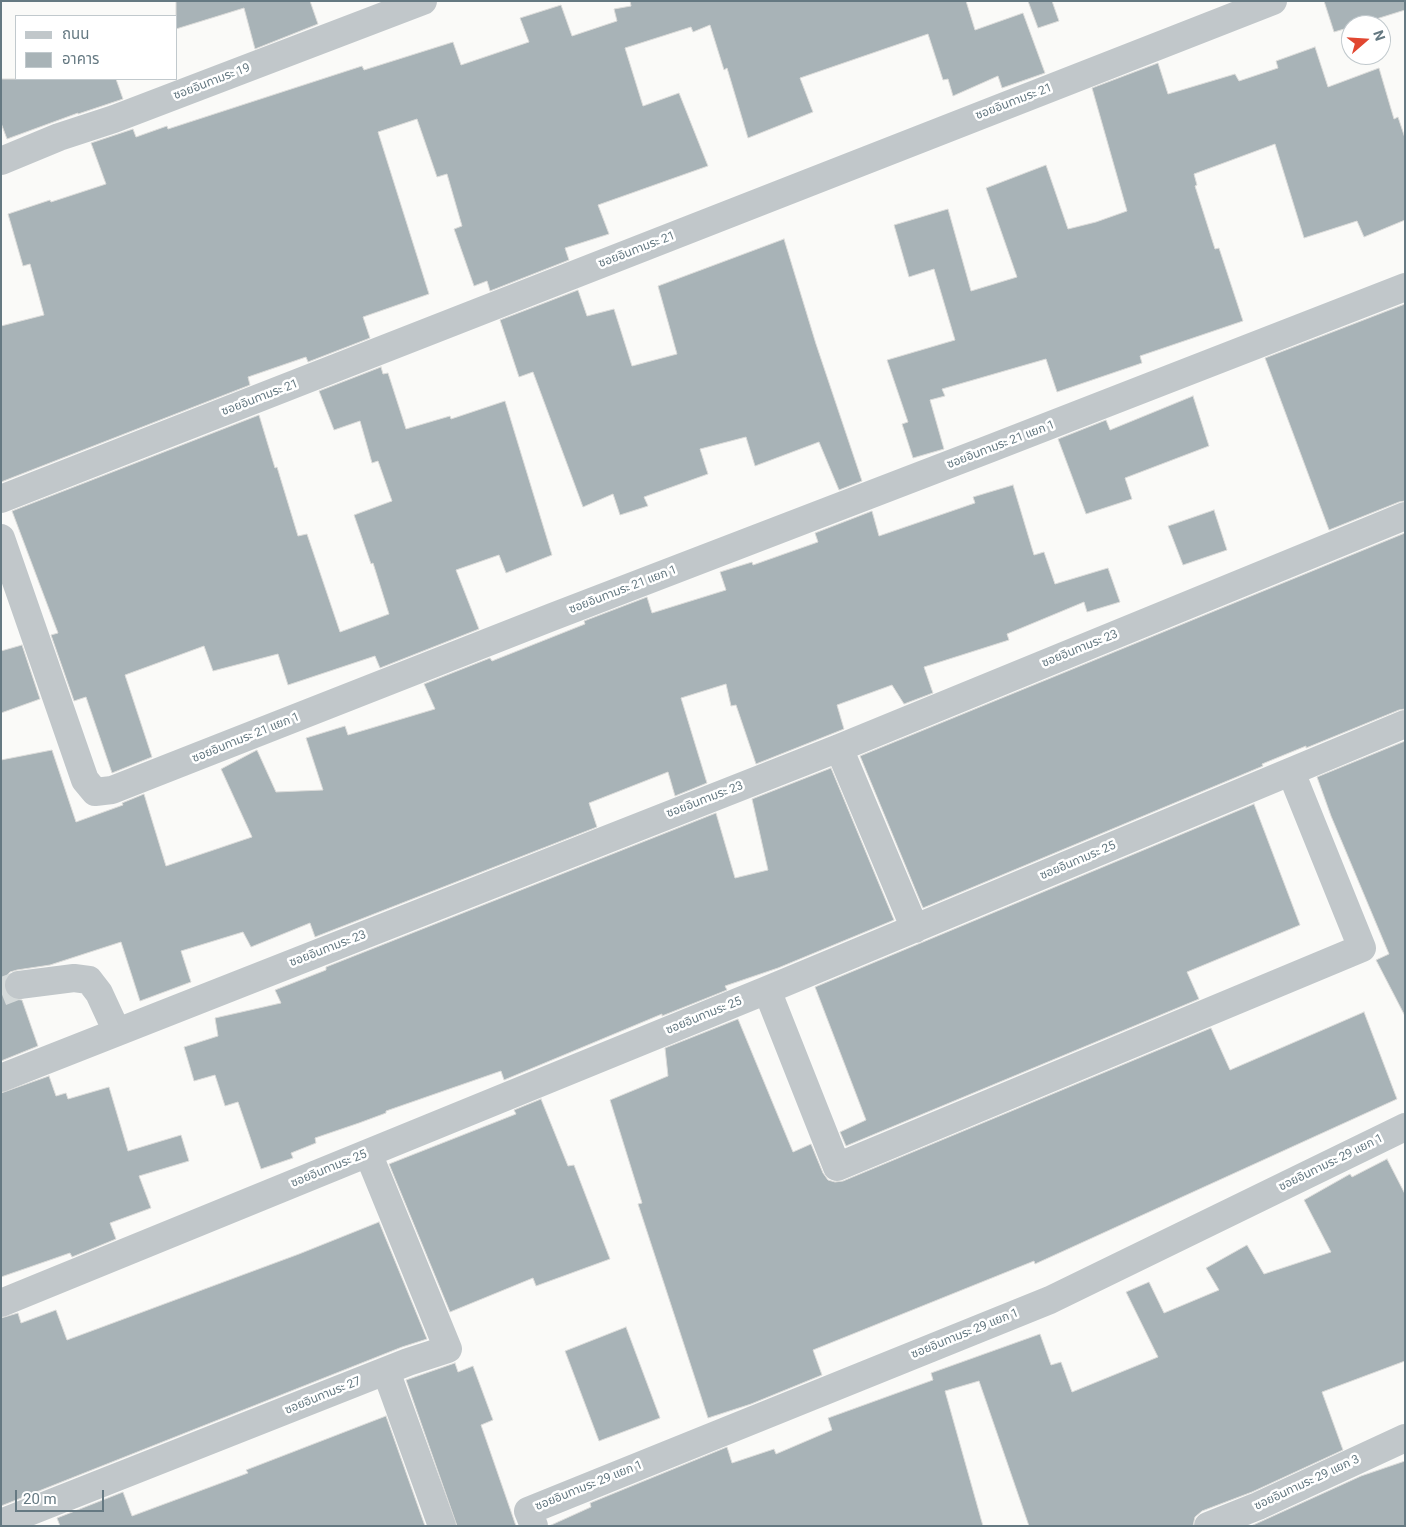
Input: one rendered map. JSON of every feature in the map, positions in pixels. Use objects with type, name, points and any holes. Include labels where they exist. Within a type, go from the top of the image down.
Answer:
[{"type":"street","name":"ซอยอินทามระ 19","points":[[1,161],[59,137],[114,119],[423,1]]},
{"type":"street","name":"ซอยอินทามระ 21","points":[[1,499],[1273,1]]},
{"type":"street","name":"ซอยอินทามระ 21 แยก 1","points":[[1,538],[85,780],[95,792],[112,790],[561,613],[989,450],[1405,287]]},
{"type":"street","name":"ซอยอินทามระ 23","points":[[1,1078],[839,748],[1405,516]]},
{"type":"street","name":"ซอยอินทามระ 25","points":[[1,1303],[915,929],[1405,724]]},
{"type":"street","points":[[839,748],[915,929]]},
{"type":"street","points":[[767,990],[837,1167],[1362,948],[1291,772]]},
{"type":"street","points":[[19,985],[74,978],[89,980],[99,993],[117,1032]]},
{"type":"street","name":"ซอยอินทามระ 29 แยก 1","points":[[534,1526],[528,1510],[1050,1300],[1405,1128]]},
{"type":"street","name":"ซอยอินทามระ 27","points":[[1,1523],[386,1371],[448,1349],[368,1153]]},
{"type":"street","points":[[386,1371],[442,1526]]},
{"type":"street","name":"ซอยอินทามระ 29 แยก 3","points":[[1208,1526],[1258,1506],[1405,1438]]},
{"type":"building","points":[[176,1],[310,1],[318,24],[255,49],[244,8],[178,28],[178,15],[176,15]]},
{"type":"building","points":[[630,1],[966,1],[975,30],[1023,13],[1045,73],[1002,88],[998,76],[953,96],[948,79],[943,80],[928,34],[800,78],[813,112],[748,138],[727,68],[724,70],[710,25],[693,32],[691,27],[625,48],[643,106],[679,93],[708,166],[598,205],[609,234],[565,248],[569,260],[490,291],[487,281],[474,286],[454,229],[462,226],[447,174],[437,177],[417,119],[378,132],[429,294],[363,317],[370,338],[308,362],[306,357],[248,377],[250,385],[1,482],[1,326],[44,315],[30,264],[23,266],[8,214],[106,184],[91,143],[133,129],[136,137],[167,126],[168,129],[362,66],[364,70],[453,42],[461,65],[529,42],[520,18],[561,5],[572,36],[617,21],[614,9],[631,6]]},
{"type":"building","points":[[1028,1],[1052,1],[1059,21],[1038,28]]},
{"type":"building","points":[[1324,1],[1405,1],[1405,10],[1389,15],[1341,15],[1341,30],[1334,32]]},
{"type":"building","points":[[1315,47],[1328,87],[1379,68],[1394,119],[1398,117],[1405,138],[1405,220],[1364,237],[1357,221],[1304,238],[1275,144],[1194,174],[1197,185],[1195,186],[1215,249],[1219,248],[1243,321],[1140,356],[1142,363],[1057,392],[1046,359],[942,389],[945,396],[930,400],[944,449],[913,458],[902,424],[908,422],[887,360],[955,340],[934,269],[909,277],[894,225],[948,209],[971,291],[1017,277],[986,188],[1046,165],[1068,229],[1127,211],[1092,88],[1158,63],[1168,94],[1235,74],[1239,81],[1278,68],[1276,61]]},
{"type":"building","points":[[1,79],[116,80],[123,99],[7,139],[1,123]]},
{"type":"building","points":[[784,239],[816,344],[862,481],[839,490],[819,442],[755,466],[746,437],[700,449],[708,474],[644,497],[648,506],[620,515],[613,494],[583,507],[533,372],[519,377],[500,320],[578,290],[587,316],[614,309],[632,366],[677,354],[658,286]]},
{"type":"building","points":[[1405,304],[1405,501],[1329,530],[1265,358]]},
{"type":"building","points":[[381,367],[383,374],[388,373],[406,429],[450,416],[451,419],[505,401],[552,555],[506,573],[499,555],[456,570],[479,629],[380,668],[375,656],[288,685],[278,654],[213,671],[204,646],[125,675],[152,757],[112,773],[86,697],[74,701],[51,635],[58,633],[12,511],[259,415],[298,536],[307,534],[340,632],[389,614],[373,563],[371,564],[354,515],[392,501],[378,461],[372,463],[360,421],[334,430],[319,391]]},
{"type":"building","points":[[1193,396],[1209,446],[1125,478],[1132,499],[1086,514],[1058,439],[1106,420],[1110,430]]},
{"type":"building","points":[[1013,485],[1034,555],[1044,552],[1055,584],[1108,568],[1120,602],[1087,612],[1084,602],[1007,634],[1009,640],[924,667],[933,693],[904,704],[892,685],[837,705],[844,729],[756,764],[736,705],[731,706],[726,684],[681,698],[707,783],[675,796],[668,772],[589,803],[597,827],[315,937],[310,923],[251,947],[243,932],[181,951],[191,982],[140,1001],[121,942],[50,965],[10,972],[4,979],[6,994],[13,999],[22,1000],[38,1046],[1,1061],[1,760],[52,750],[76,822],[123,805],[122,803],[144,794],[166,866],[252,837],[221,769],[257,750],[276,792],[323,790],[306,738],[345,726],[348,735],[435,709],[424,684],[490,658],[492,661],[585,624],[584,621],[647,597],[652,613],[726,590],[720,572],[752,562],[753,565],[818,542],[815,533],[872,511],[879,536],[975,503],[973,497]]},
{"type":"building","points":[[1214,510],[1227,550],[1183,565],[1168,526]]},
{"type":"building","points":[[1405,533],[1405,709],[1262,764],[1263,766],[923,908],[860,756]]},
{"type":"building","points":[[22,645],[40,699],[1,713],[1,651]]},
{"type":"building","points":[[1405,741],[1405,1016],[1376,960],[1389,954],[1331,816],[1317,777]]},
{"type":"building","points":[[831,768],[894,920],[778,968],[725,986],[727,990],[662,1016],[662,1014],[504,1080],[501,1071],[315,1138],[316,1143],[291,1153],[293,1158],[261,1169],[238,1102],[225,1106],[215,1075],[194,1081],[184,1047],[218,1036],[215,1018],[281,1003],[275,990],[326,970],[326,967],[716,813],[735,878],[768,870],[752,799]]},
{"type":"building","points":[[1254,804],[1300,925],[1187,972],[1199,999],[846,1146],[840,1132],[866,1120],[815,987]]},
{"type":"building","points":[[1364,1012],[1397,1099],[1035,1264],[1034,1261],[813,1350],[822,1375],[751,1404],[708,1418],[638,1204],[642,1203],[610,1100],[668,1076],[665,1048],[738,1019],[793,1152],[811,1144],[823,1173],[828,1180],[835,1182],[843,1181],[1211,1028],[1230,1070]]},
{"type":"building","points":[[49,1076],[56,1096],[66,1093],[68,1099],[109,1087],[128,1151],[181,1135],[189,1161],[139,1176],[151,1208],[110,1223],[116,1239],[72,1257],[70,1253],[1,1277],[1,1093]]},
{"type":"building","points":[[541,1099],[568,1166],[574,1165],[610,1259],[536,1286],[533,1278],[450,1312],[389,1164],[516,1114],[514,1110]]},
{"type":"building","points":[[1387,1159],[1405,1194],[1405,1361],[1322,1392],[1343,1450],[1252,1492],[1202,1511],[1195,1517],[1193,1526],[1029,1526],[979,1381],[945,1391],[983,1526],[549,1526],[591,1507],[590,1503],[727,1447],[732,1463],[774,1449],[776,1454],[832,1430],[828,1418],[933,1380],[931,1373],[1040,1334],[1051,1365],[1061,1362],[1072,1392],[1158,1357],[1126,1292],[1149,1282],[1164,1313],[1219,1290],[1206,1268],[1247,1245],[1264,1274],[1331,1252],[1304,1200],[1350,1174],[1352,1177]]},
{"type":"building","points":[[379,1222],[427,1339],[402,1347],[1,1506],[1,1318],[18,1313],[21,1323],[56,1310],[67,1340],[299,1254]]},
{"type":"building","points":[[626,1327],[660,1418],[599,1441],[565,1351]]},
{"type":"building","points":[[455,1363],[458,1372],[473,1366],[493,1420],[481,1425],[516,1526],[457,1526],[406,1380]]},
{"type":"building","points":[[386,1416],[425,1526],[60,1526],[57,1518],[123,1492],[132,1516],[248,1473],[246,1470]]},
{"type":"building","points":[[1405,1461],[1405,1526],[1251,1526],[1361,1476]]},
{"type":"tunnel","points":[[1,992],[19,985]]}]
